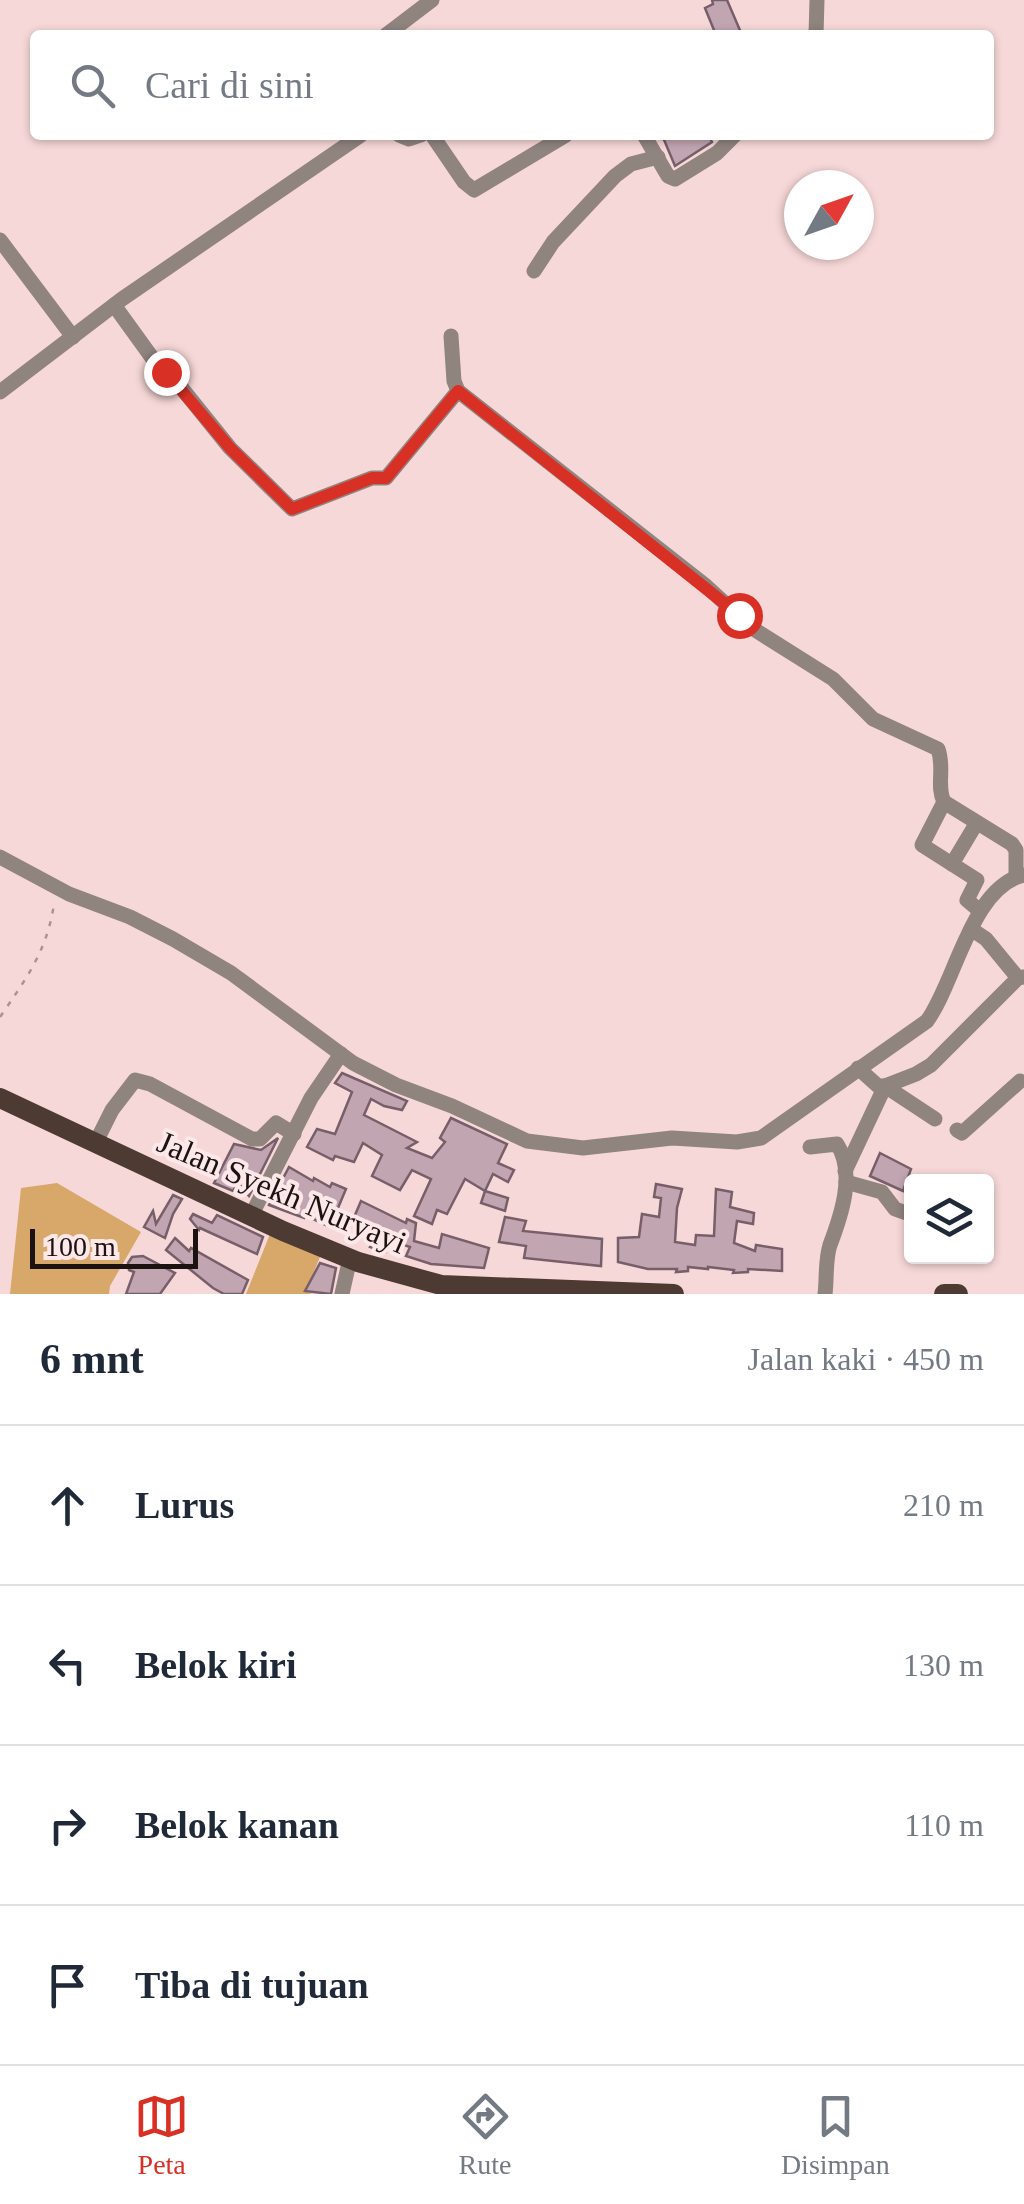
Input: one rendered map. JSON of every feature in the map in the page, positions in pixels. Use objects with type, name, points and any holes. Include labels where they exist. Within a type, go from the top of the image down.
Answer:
[{"type":"main road","name":"Jalan Syekh Nuryayi","points":[[0,1098],[251,1216],[404,1277],[440,1285],[507,1291],[674,1294]]},
{"type":"main road","points":[[944,1294],[958,1294]]},
{"type":"street","points":[[393,30],[432,0]]},
{"type":"street","points":[[816,0],[816,30]]},
{"type":"street","points":[[0,392],[114,305],[354,140]]},
{"type":"street","points":[[435,140],[464,182],[474,190],[558,140]]},
{"type":"street","points":[[647,140],[668,176],[678,179],[730,140]]},
{"type":"street","points":[[534,271],[552,242],[615,176],[631,164],[658,158]]},
{"type":"street","points":[[0,240],[73,336]]},
{"type":"street","points":[[114,305],[142,346],[230,448],[292,509],[372,478],[386,478],[458,391]]},
{"type":"street","points":[[0,857],[57,888],[173,939],[231,973],[339,1057],[527,1141],[583,1148],[672,1138],[737,1142],[762,1138],[927,1021],[980,911],[1020,876],[1015,848],[944,802],[939,791],[943,773],[937,748],[873,719],[833,679],[750,626],[703,584],[458,391],[451,336]]},
{"type":"street","points":[[944,802],[922,844],[977,880],[967,900],[980,911]]},
{"type":"street","points":[[952,864],[976,824]]},
{"type":"street","points":[[861,1071],[878,1086],[916,1074],[931,1065],[1021,977],[986,939],[971,929]]},
{"type":"street","points":[[251,1216],[311,1098],[339,1057]]},
{"type":"street","points":[[95,1144],[112,1110],[135,1080],[150,1084],[252,1139],[260,1139],[276,1123],[294,1134]]},
{"type":"street","points":[[957,1130],[962,1133],[1023,1081]]},
{"type":"street","points":[[885,1086],[935,1119]]},
{"type":"street","points":[[825,1294],[829,1249],[838,1228],[845,1176],[885,1086]]},
{"type":"street","points":[[810,1147],[837,1144],[845,1176]]},
{"type":"street","points":[[845,1176],[880,1192],[895,1209],[904,1212]]},
{"type":"street","points":[[342,1294],[350,1258]]},
{"type":"path","points":[[0,1017],[36,965],[52,922],[57,888]]},
{"type":"shaded area","points":[[57,1183],[141,1232],[109,1294],[10,1294],[21,1188]]},
{"type":"shaded area","points":[[272,1229],[322,1252],[306,1291],[312,1294],[246,1294]]},
{"type":"building","points":[[712,0],[727,0],[740,30],[714,30],[705,8],[713,4]]},
{"type":"building","points":[[664,140],[711,140],[712,142],[675,166]]},
{"type":"building","points":[[342,1073],[407,1101],[402,1110],[371,1099],[364,1115],[417,1142],[407,1148],[432,1158],[445,1142],[440,1138],[451,1118],[507,1144],[498,1163],[514,1170],[508,1182],[493,1174],[485,1191],[465,1179],[447,1214],[437,1210],[432,1224],[414,1216],[431,1179],[412,1170],[400,1190],[372,1176],[382,1155],[363,1143],[354,1162],[335,1156],[333,1160],[307,1147],[317,1129],[335,1134],[352,1092],[335,1083]]},
{"type":"building","points":[[278,1138],[249,1196],[238,1183],[233,1191],[214,1183],[234,1144],[261,1150]]},
{"type":"building","points":[[880,1153],[911,1169],[909,1174],[904,1174],[903,1191],[870,1176]]},
{"type":"building","points":[[289,1167],[313,1181],[314,1178],[330,1187],[332,1183],[346,1189],[330,1227],[269,1205]]},
{"type":"building","points":[[656,1184],[682,1189],[675,1242],[695,1245],[696,1235],[714,1236],[716,1189],[732,1192],[730,1207],[754,1213],[753,1224],[737,1221],[734,1243],[755,1251],[756,1245],[782,1249],[782,1271],[748,1269],[733,1273],[734,1270],[688,1267],[688,1271],[676,1272],[677,1269],[648,1269],[618,1262],[618,1238],[639,1237],[642,1214],[659,1217],[661,1198],[654,1197]]},
{"type":"building","points":[[485,1191],[508,1198],[505,1211],[481,1203]]},
{"type":"building","points":[[173,1195],[182,1199],[165,1238],[144,1227],[153,1211],[156,1224]]},
{"type":"building","points":[[361,1201],[406,1223],[407,1219],[416,1223],[414,1241],[439,1248],[442,1234],[489,1248],[484,1268],[431,1264],[406,1256],[410,1247],[392,1241],[386,1252],[370,1247],[377,1232],[352,1222]]},
{"type":"building","points":[[193,1214],[212,1223],[217,1215],[263,1237],[257,1254],[199,1230],[190,1219]]},
{"type":"building","points":[[505,1217],[526,1221],[523,1231],[602,1239],[601,1266],[524,1258],[526,1246],[499,1242]]},
{"type":"building","points":[[175,1238],[189,1251],[191,1248],[248,1280],[242,1294],[224,1294],[213,1288],[166,1250]]},
{"type":"building","points":[[143,1256],[175,1273],[160,1294],[126,1294],[134,1272],[129,1270],[128,1263],[132,1257]]},
{"type":"building","points":[[320,1263],[336,1268],[331,1294],[305,1291]]},
{"type":"route","points":[[166,372],[230,448],[292,509],[372,478],[386,478],[458,391],[739,615]]}]
